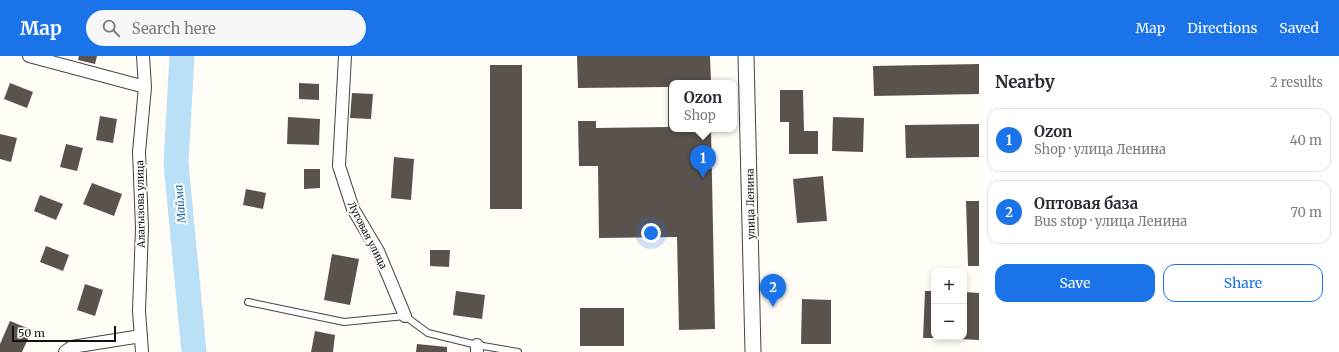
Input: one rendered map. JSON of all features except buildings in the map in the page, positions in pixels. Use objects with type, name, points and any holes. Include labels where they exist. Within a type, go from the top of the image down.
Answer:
[{"type":"street","points":[[29,56],[145,87]]},
{"type":"street","name":"Алагызова улица","points":[[142,352],[139,311],[142,228],[139,152],[145,87],[143,56]]},
{"type":"street","name":"Луговая улица","points":[[345,56],[339,166],[353,209],[378,251],[405,316]]},
{"type":"street","name":"улица Ленина","points":[[746,56],[753,352]]},
{"type":"street","points":[[65,352],[72,347],[141,336]]},
{"type":"lane","points":[[248,302],[344,322],[405,316],[428,333],[477,349],[518,352]]},
{"type":"waterway","name":"Майма","points":[[182,56],[176,163],[194,352]]},
{"type":"place","name":"Ozon","points":[[703,178]]},
{"type":"place","name":"Оптовая база","points":[[773,307]]}]
